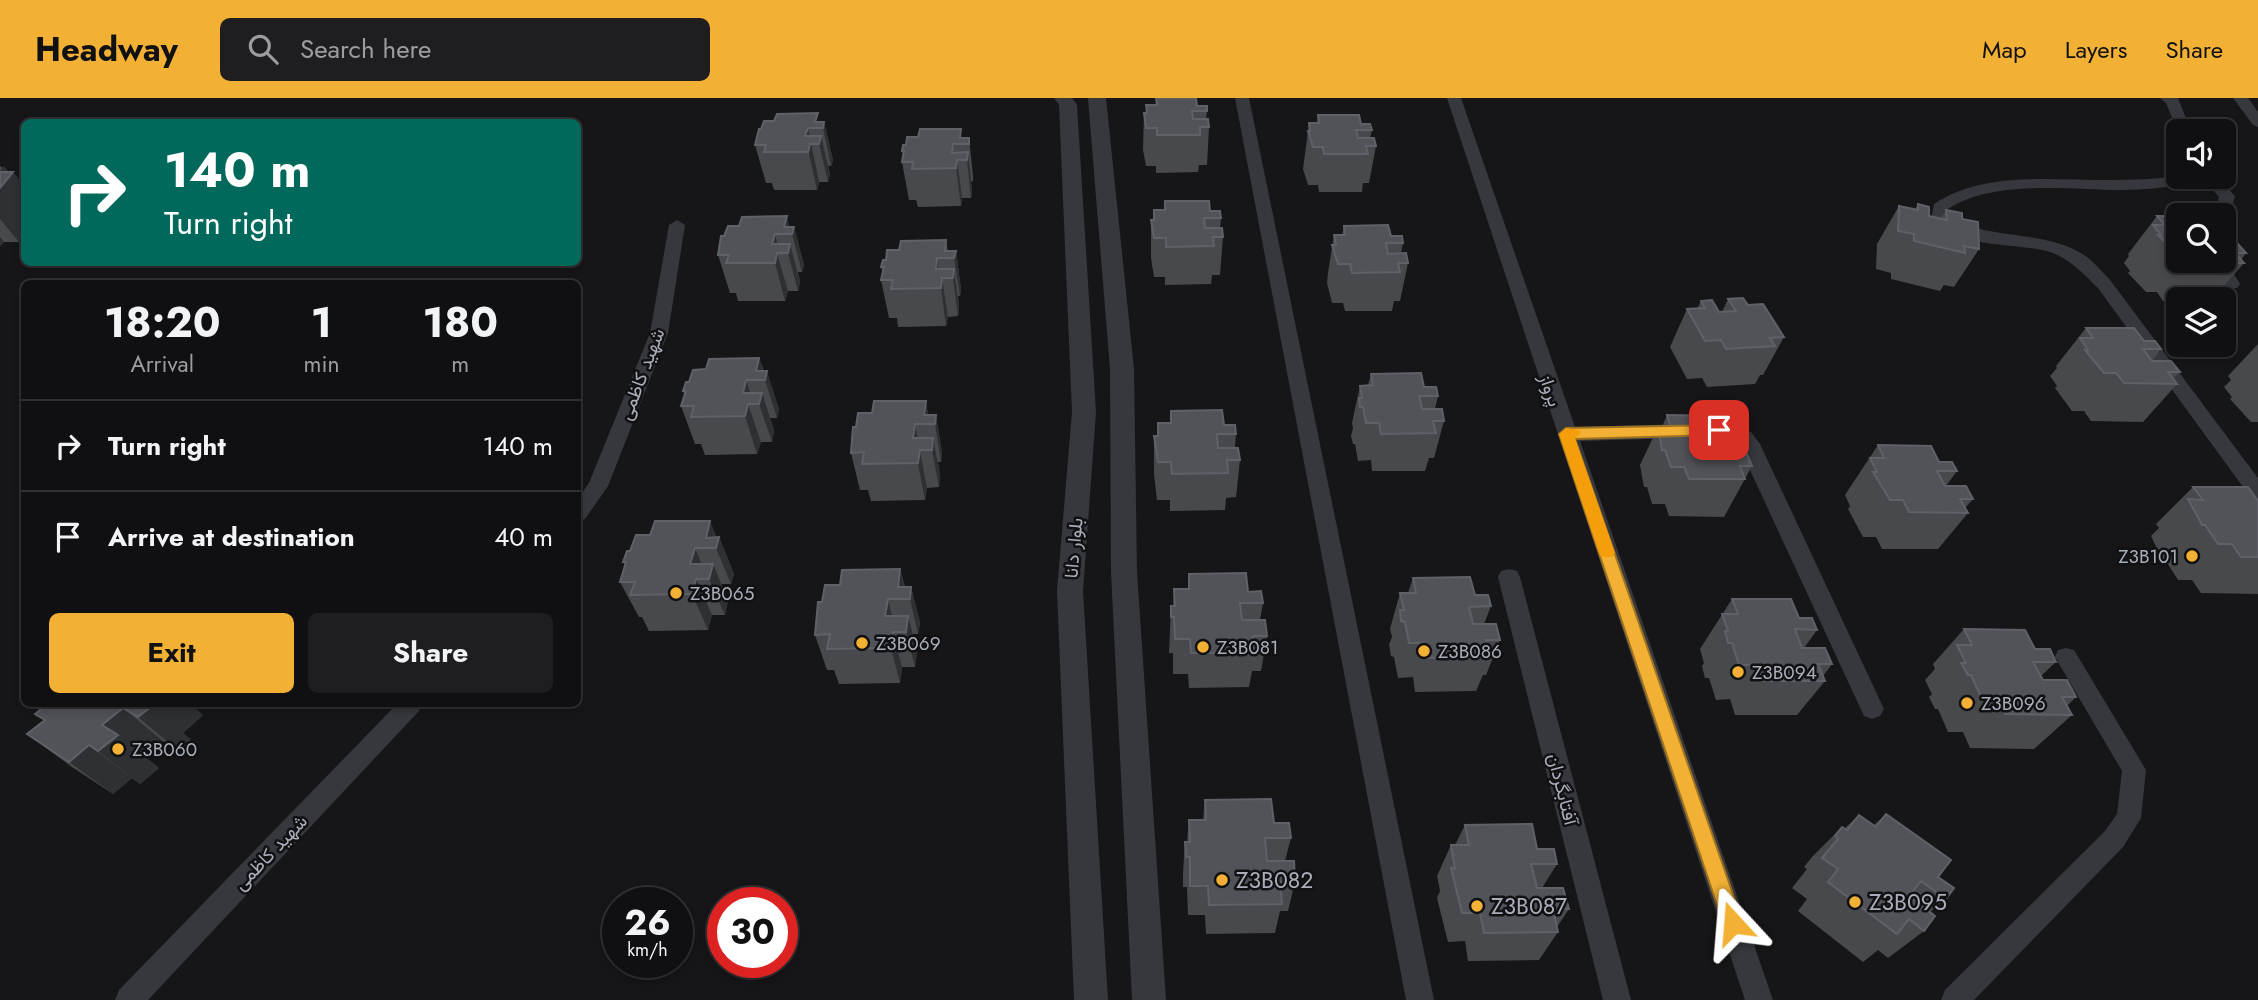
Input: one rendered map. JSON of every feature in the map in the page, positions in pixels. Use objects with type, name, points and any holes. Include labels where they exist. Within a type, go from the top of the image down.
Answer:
[{"type":"street","name":"بلوار دانا","points":[[1063,98],[1068,105],[1084,412],[1069,591],[1091,1000]]},
{"type":"street","points":[[1242,98],[1420,1000]]},
{"type":"street","name":"پرواز","points":[[1454,98],[1759,1000]]},
{"type":"street","points":[[2240,98],[2258,122]]},
{"type":"street","points":[[1099,99],[1122,369],[1124,572],[1149,1000]]},
{"type":"street","points":[[2171,99],[2179,119]]},
{"type":"street","points":[[2166,182],[2127,185],[2042,183],[1987,189],[1947,199],[1940,207],[1939,220],[1964,233],[2055,248],[2081,261],[2104,284],[2258,493]]},
{"type":"street","name":"شهید کاظمی","points":[[581,509],[598,486],[659,333],[677,225]]},
{"type":"street","points":[[2225,273],[2231,284]]},
{"type":"street","points":[[1566,434],[1719,430],[1744,437],[1750,444],[1872,709]]},
{"type":"street","name":"آفتابگردان","points":[[1509,577],[1617,1000]]},
{"type":"street","points":[[1955,1000],[2114,839],[2129,818],[2134,770],[2066,657]]},
{"type":"street","name":"شهید کاظمی","points":[[129,1000],[408,707]]},
{"type":"building","points":[[1156,98],[1196,98],[1197,106],[1207,106],[1207,111],[1192,111],[1193,119],[1208,119],[1209,127],[1200,127],[1200,135],[1157,135],[1157,128],[1146,128],[1144,113],[1147,113],[1146,105],[1157,105]]},
{"type":"building","points":[[818,113],[815,122],[824,122],[823,128],[808,128],[805,136],[821,136],[819,144],[810,144],[808,152],[764,152],[766,145],[755,145],[764,121],[774,121],[777,114]]},
{"type":"building","points":[[1318,115],[1359,115],[1361,124],[1370,124],[1372,130],[1356,130],[1358,138],[1374,138],[1376,146],[1366,146],[1368,154],[1324,154],[1323,147],[1313,147],[1308,131],[1309,123],[1319,123]]},
{"type":"building","points":[[920,129],[961,129],[960,138],[969,138],[969,144],[953,144],[952,153],[968,152],[967,160],[957,160],[956,168],[912,169],[913,162],[902,162],[903,145],[906,145],[907,137],[918,137]]},
{"type":"building","points":[[0,172],[13,172],[0,188]]},
{"type":"building","points":[[1165,201],[1209,201],[1210,211],[1220,211],[1221,218],[1204,218],[1205,228],[1222,228],[1223,237],[1213,237],[1214,246],[1166,247],[1166,238],[1154,238],[1151,220],[1154,220],[1154,210],[1165,210]]},
{"type":"building","points":[[1918,204],[1929,207],[1929,216],[1947,220],[1946,210],[1962,213],[1962,219],[1978,222],[1979,249],[1964,246],[1965,253],[1914,241],[1914,234],[1898,231],[1899,206],[1918,210]]},
{"type":"building","points":[[787,216],[784,227],[794,227],[792,234],[775,234],[772,244],[790,244],[788,253],[777,253],[775,263],[726,263],[729,255],[718,255],[721,236],[724,236],[728,226],[739,226],[742,217]]},
{"type":"building","points":[[2157,216],[2166,216],[2166,243],[2153,225],[2165,225]]},
{"type":"building","points":[[1388,225],[1391,236],[1402,236],[1403,243],[1386,243],[1388,254],[1406,253],[1408,263],[1398,263],[1400,272],[1352,273],[1350,264],[1338,264],[1332,245],[1336,245],[1334,235],[1345,235],[1344,226]]},
{"type":"building","points":[[946,240],[945,251],[956,251],[954,258],[937,258],[936,269],[954,269],[953,278],[942,278],[941,288],[891,289],[893,280],[881,280],[884,267],[881,267],[883,260],[886,260],[887,250],[899,250],[901,241]]},
{"type":"building","points":[[2236,244],[2238,244],[2246,253],[2236,253]]},
{"type":"building","points":[[2236,254],[2244,263],[2236,263]]},
{"type":"building","points":[[1743,298],[1748,305],[1763,304],[1784,337],[1770,338],[1775,346],[1726,349],[1721,340],[1705,341],[1687,309],[1705,308],[1701,301],[1712,300],[1719,312],[1736,311],[1728,299]]},
{"type":"building","points":[[2086,328],[2134,328],[2144,341],[2155,341],[2161,349],[2143,349],[2152,361],[2171,361],[2180,372],[2168,372],[2177,384],[2124,383],[2116,373],[2104,373],[2085,350],[2088,350],[2080,338],[2093,338]]},
{"type":"building","points":[[759,358],[756,371],[767,371],[765,380],[746,380],[743,393],[762,393],[759,404],[748,404],[745,416],[691,417],[694,406],[681,406],[686,382],[689,382],[693,370],[706,369],[709,359]]},
{"type":"building","points":[[1421,373],[1424,387],[1436,387],[1438,396],[1419,396],[1422,409],[1442,409],[1444,421],[1433,421],[1436,433],[1381,434],[1379,423],[1366,423],[1363,407],[1360,407],[1360,386],[1373,385],[1371,374]]},
{"type":"building","points":[[874,401],[926,401],[924,415],[936,415],[935,424],[915,424],[913,438],[933,438],[932,450],[920,450],[918,463],[862,464],[864,452],[851,453],[853,427],[856,427],[858,413],[872,413]]},
{"type":"building","points":[[1222,410],[1224,425],[1235,425],[1236,434],[1217,434],[1218,448],[1238,448],[1240,460],[1227,460],[1228,473],[1172,474],[1171,462],[1158,462],[1154,436],[1158,436],[1158,423],[1171,423],[1171,411]]},
{"type":"building","points":[[1667,415],[1719,416],[1725,430],[1737,431],[1741,440],[1721,440],[1726,453],[1747,454],[1752,466],[1740,466],[1745,479],[1689,479],[1684,467],[1671,467],[1665,450],[1662,450],[1658,427],[1671,428]]},
{"type":"building","points":[[1878,445],[1931,446],[1939,462],[1952,462],[1957,471],[1937,471],[1945,486],[1966,486],[1973,499],[1960,499],[1968,513],[1909,512],[1903,500],[1890,500],[1873,472],[1877,472],[1870,458],[1884,458]]},
{"type":"building","points":[[2193,487],[2248,487],[2258,501],[2258,557],[2241,557],[2232,544],[2218,544],[2205,525],[2202,525],[2188,499],[2203,500]]},
{"type":"building","points":[[655,521],[710,521],[706,538],[719,537],[716,548],[695,548],[690,564],[713,564],[709,579],[696,579],[692,594],[630,595],[635,582],[620,582],[626,562],[623,562],[636,535],[650,535]]},
{"type":"building","points":[[900,569],[898,587],[911,587],[910,599],[888,599],[885,616],[908,616],[906,632],[893,632],[891,648],[827,649],[830,634],[815,635],[818,602],[822,602],[825,585],[840,585],[842,570]]},
{"type":"building","points":[[1246,573],[1248,592],[1261,591],[1263,603],[1240,603],[1242,620],[1265,620],[1267,636],[1253,636],[1254,653],[1191,653],[1190,639],[1175,639],[1174,617],[1171,617],[1171,606],[1175,606],[1174,589],[1189,589],[1189,574]]},
{"type":"building","points":[[1470,577],[1475,595],[1488,595],[1491,606],[1469,607],[1473,624],[1496,624],[1500,640],[1486,640],[1490,657],[1426,658],[1424,643],[1409,643],[1405,622],[1401,621],[1400,610],[1404,610],[1400,593],[1416,593],[1413,578]]},
{"type":"building","points":[[1732,599],[1791,599],[1799,618],[1812,618],[1817,630],[1795,629],[1802,648],[1825,648],[1832,664],[1818,664],[1825,681],[1760,681],[1755,665],[1739,665],[1732,643],[1728,643],[1725,631],[1728,631],[1722,614],[1738,614]]},
{"type":"building","points":[[1964,629],[2025,630],[2035,649],[2050,649],[2056,662],[2033,662],[2043,680],[2067,680],[2076,697],[2062,697],[2072,715],[2005,714],[1998,698],[1982,699],[1971,675],[1968,675],[1961,663],[1966,663],[1957,645],[1972,645]]},
{"type":"building","points":[[43,707],[151,707],[138,717],[123,708],[102,725],[118,735],[98,751],[89,745],[69,762],[27,734],[45,720],[35,714]]},
{"type":"building","points":[[1271,799],[1274,823],[1289,823],[1291,838],[1265,838],[1267,861],[1294,861],[1295,882],[1280,882],[1282,904],[1209,905],[1208,886],[1190,886],[1190,857],[1186,857],[1185,842],[1190,842],[1189,820],[1206,820],[1205,800]]},
{"type":"building","points":[[1886,814],[1951,860],[1938,877],[1954,888],[1946,899],[1921,881],[1909,896],[1935,916],[1924,931],[1909,919],[1897,934],[1828,882],[1838,869],[1822,858],[1838,839],[1835,836],[1842,827],[1847,830],[1859,815],[1876,827]]},
{"type":"building","points":[[1532,824],[1537,849],[1554,849],[1557,864],[1531,864],[1537,888],[1563,888],[1569,909],[1553,909],[1558,932],[1484,933],[1480,913],[1462,913],[1451,868],[1455,869],[1451,845],[1469,845],[1465,825]]},
{"type":"slow traffic","points":[[1574,433],[1566,434],[1607,553]]},
{"type":"place","name":"Z3B101","points":[[2192,556]]},
{"type":"place","name":"Z3B065","points":[[676,593]]},
{"type":"place","name":"Z3B069","points":[[862,643]]},
{"type":"place","name":"Z3B081","points":[[1203,647]]},
{"type":"place","name":"Z3B086","points":[[1424,651]]},
{"type":"place","name":"Z3B094","points":[[1738,672]]},
{"type":"place","name":"Z3B096","points":[[1967,703]]},
{"type":"place","name":"Z3B060","points":[[118,749]]},
{"type":"place","name":"Z3B082","points":[[1222,880]]},
{"type":"place","name":"Z3B095","points":[[1855,902]]},
{"type":"place","name":"Z3B087","points":[[1477,906]]},
{"type":"route","points":[[1719,430],[1566,434],[1733,923]]}]
